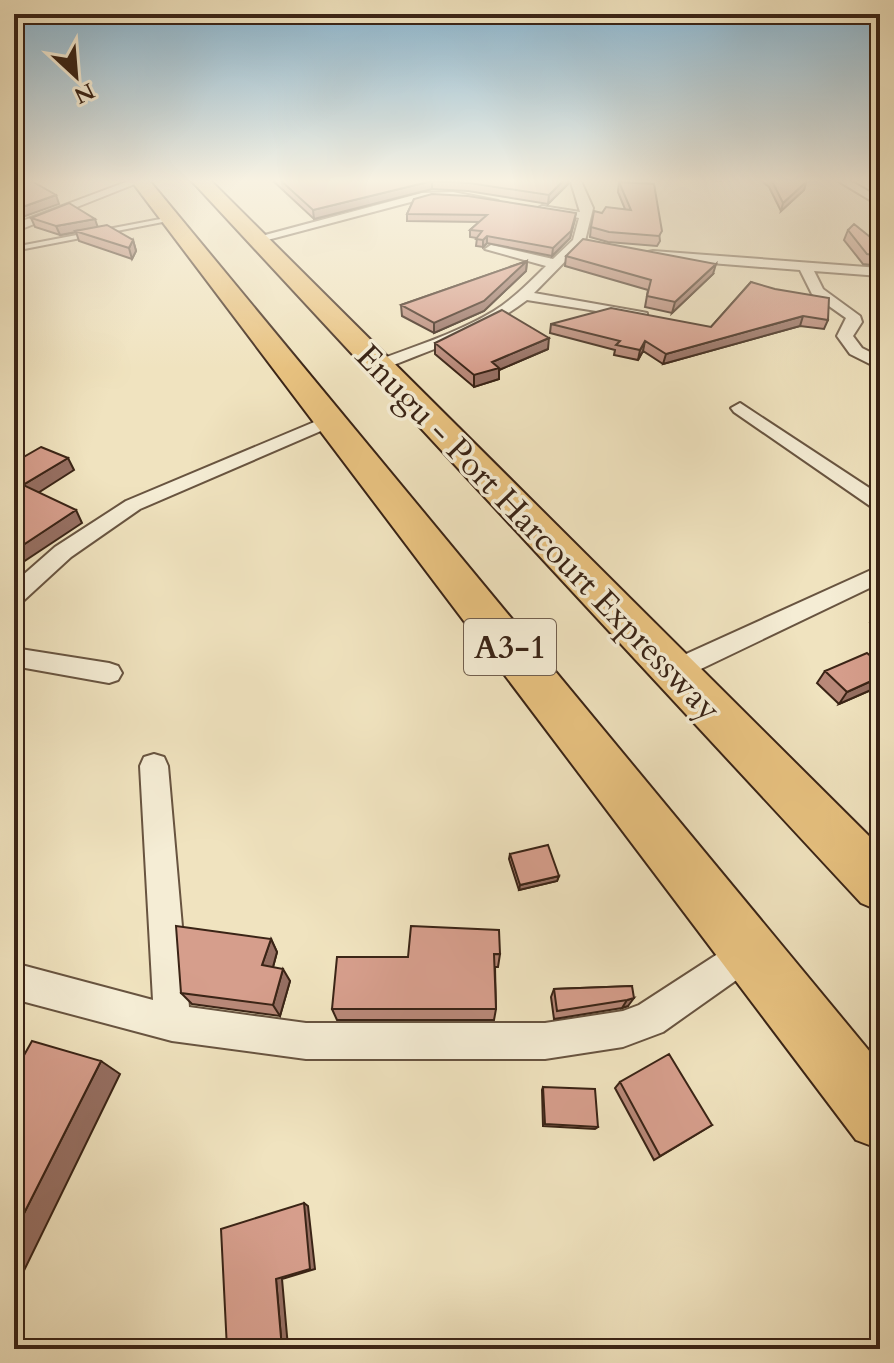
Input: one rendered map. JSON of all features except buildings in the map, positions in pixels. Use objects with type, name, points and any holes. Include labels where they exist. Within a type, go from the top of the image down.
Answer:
[{"type":"highway","name":"Enugu - Port Harcourt Expressway","points":[[190,243],[880,1116]]},
{"type":"highway","name":"Enugu - Port Harcourt Expressway","points":[[259,243],[880,885]]},
{"type":"street","points":[[377,366],[499,314],[556,264],[586,243]]},
{"type":"street","points":[[491,249],[556,264]]},
{"type":"street","points":[[632,252],[880,272]]},
{"type":"street","points":[[806,268],[817,291],[853,316],[854,322],[845,336],[848,343],[880,364]]},
{"type":"street","points":[[524,295],[656,318]]},
{"type":"street","points":[[740,408],[880,504]]},
{"type":"street","points":[[14,596],[25,573],[63,552],[133,505],[331,420]]},
{"type":"street","points":[[673,671],[880,574]]},
{"type":"street","points":[[14,657],[109,673]]},
{"type":"street","points":[[154,766],[172,1023]]},
{"type":"street","points":[[14,981],[172,1023],[306,1041],[545,1041],[623,1029],[650,1019],[750,950]]},
{"type":"lane","points":[[14,249],[47,243]]}]
